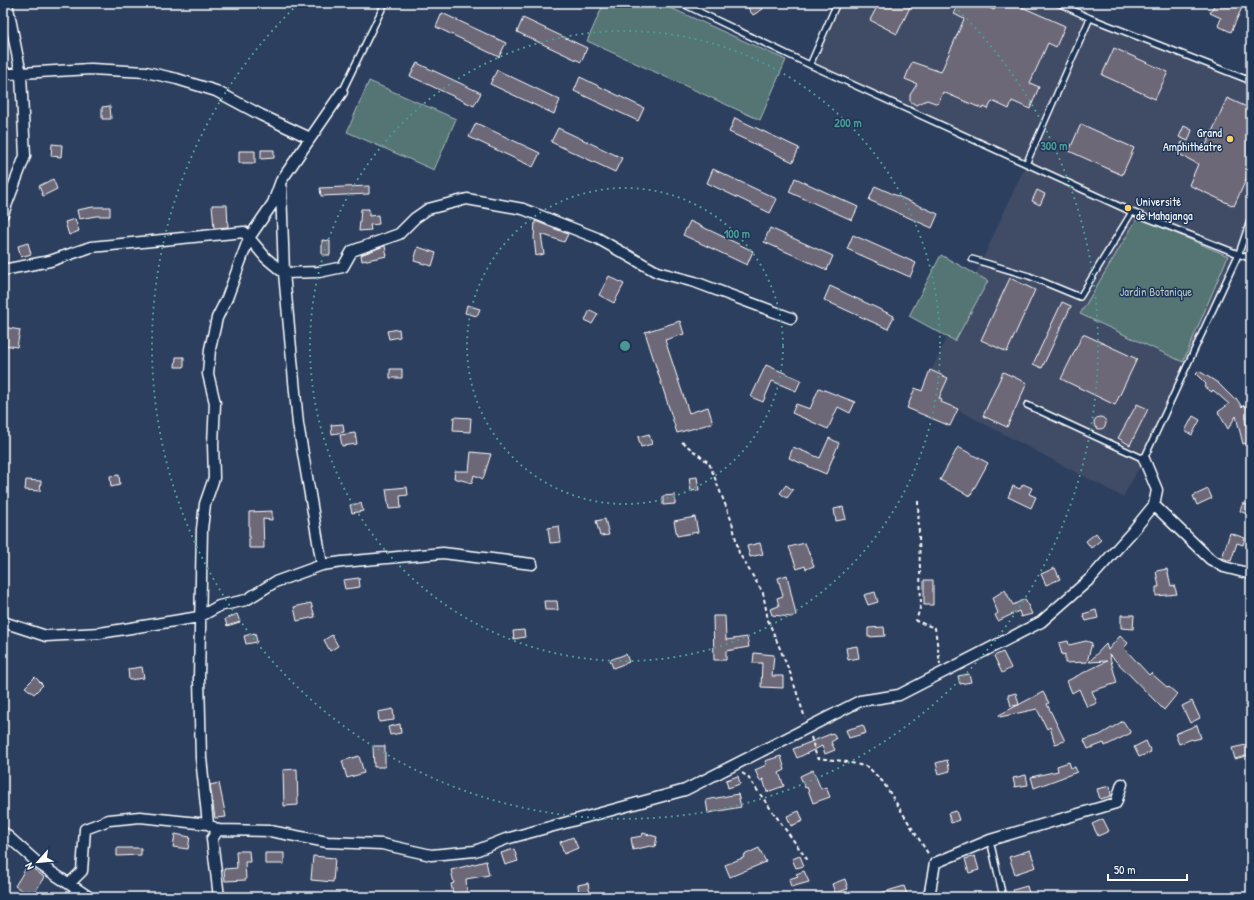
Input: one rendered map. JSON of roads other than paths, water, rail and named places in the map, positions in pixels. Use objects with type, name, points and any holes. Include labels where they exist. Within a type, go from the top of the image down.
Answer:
[{"type":"street","points":[[3,7],[6,3]]},
{"type":"street","points":[[3,214],[25,156],[21,74],[6,3]]},
{"type":"street","points":[[3,74],[92,69],[146,72],[216,91],[261,116],[310,138]]},
{"type":"street","points":[[208,824],[201,758],[200,618],[202,529],[205,504],[214,478],[213,444],[215,403],[208,374],[210,349],[217,318],[228,298],[249,238],[273,203],[281,181],[310,138],[323,122],[342,92]]},
{"type":"street","points":[[281,181],[284,273],[298,424],[322,566]]},
{"type":"street","points":[[3,270],[50,261],[91,247],[244,232],[266,258],[284,273],[319,272],[343,267],[352,251],[399,234],[415,218],[428,209],[467,200],[524,209],[597,238],[657,272],[695,282],[791,318]]},
{"type":"street","points":[[68,884],[82,871],[85,829],[109,820],[140,817],[208,824],[218,830],[270,831],[327,842],[382,844],[431,855],[475,851],[506,839],[684,790],[860,701],[899,695],[1041,622],[1091,578],[1154,505],[1157,490],[1144,459]]},
{"type":"street","points":[[1154,505],[1210,560],[1224,567],[1251,574]]},
{"type":"street","points":[[3,622],[46,636],[100,633],[200,618],[219,606],[246,600],[275,582],[322,566],[443,553],[532,564]]},
{"type":"street","points":[[929,897],[935,863],[990,840],[1116,803],[1122,784]]},
{"type":"street","points":[[218,830],[212,839],[219,897]]},
{"type":"street","points":[[3,832],[39,864],[89,897]]},
{"type":"lane","points":[[342,92],[385,3]]},
{"type":"lane","points":[[681,3],[810,65],[1027,162],[1132,212],[1251,259]]},
{"type":"lane","points":[[810,65],[837,3]]},
{"type":"lane","points":[[1058,3],[1090,18],[1251,81]]},
{"type":"lane","points":[[1027,162],[1090,18]]},
{"type":"lane","points":[[972,259],[1029,276],[1080,297],[1132,212]]},
{"type":"lane","points":[[1027,405],[1144,459],[1238,254],[1251,218]]},
{"type":"lane","points":[[990,840],[1003,897]]},
{"type":"place","name":"Grand Amphithéatre","points":[[1230,139]]},
{"type":"place","name":"Université de Mahajanga","points":[[1128,208]]},
{"type":"park label","name":"Jardin Botanique","points":[[1156,291]]}]
